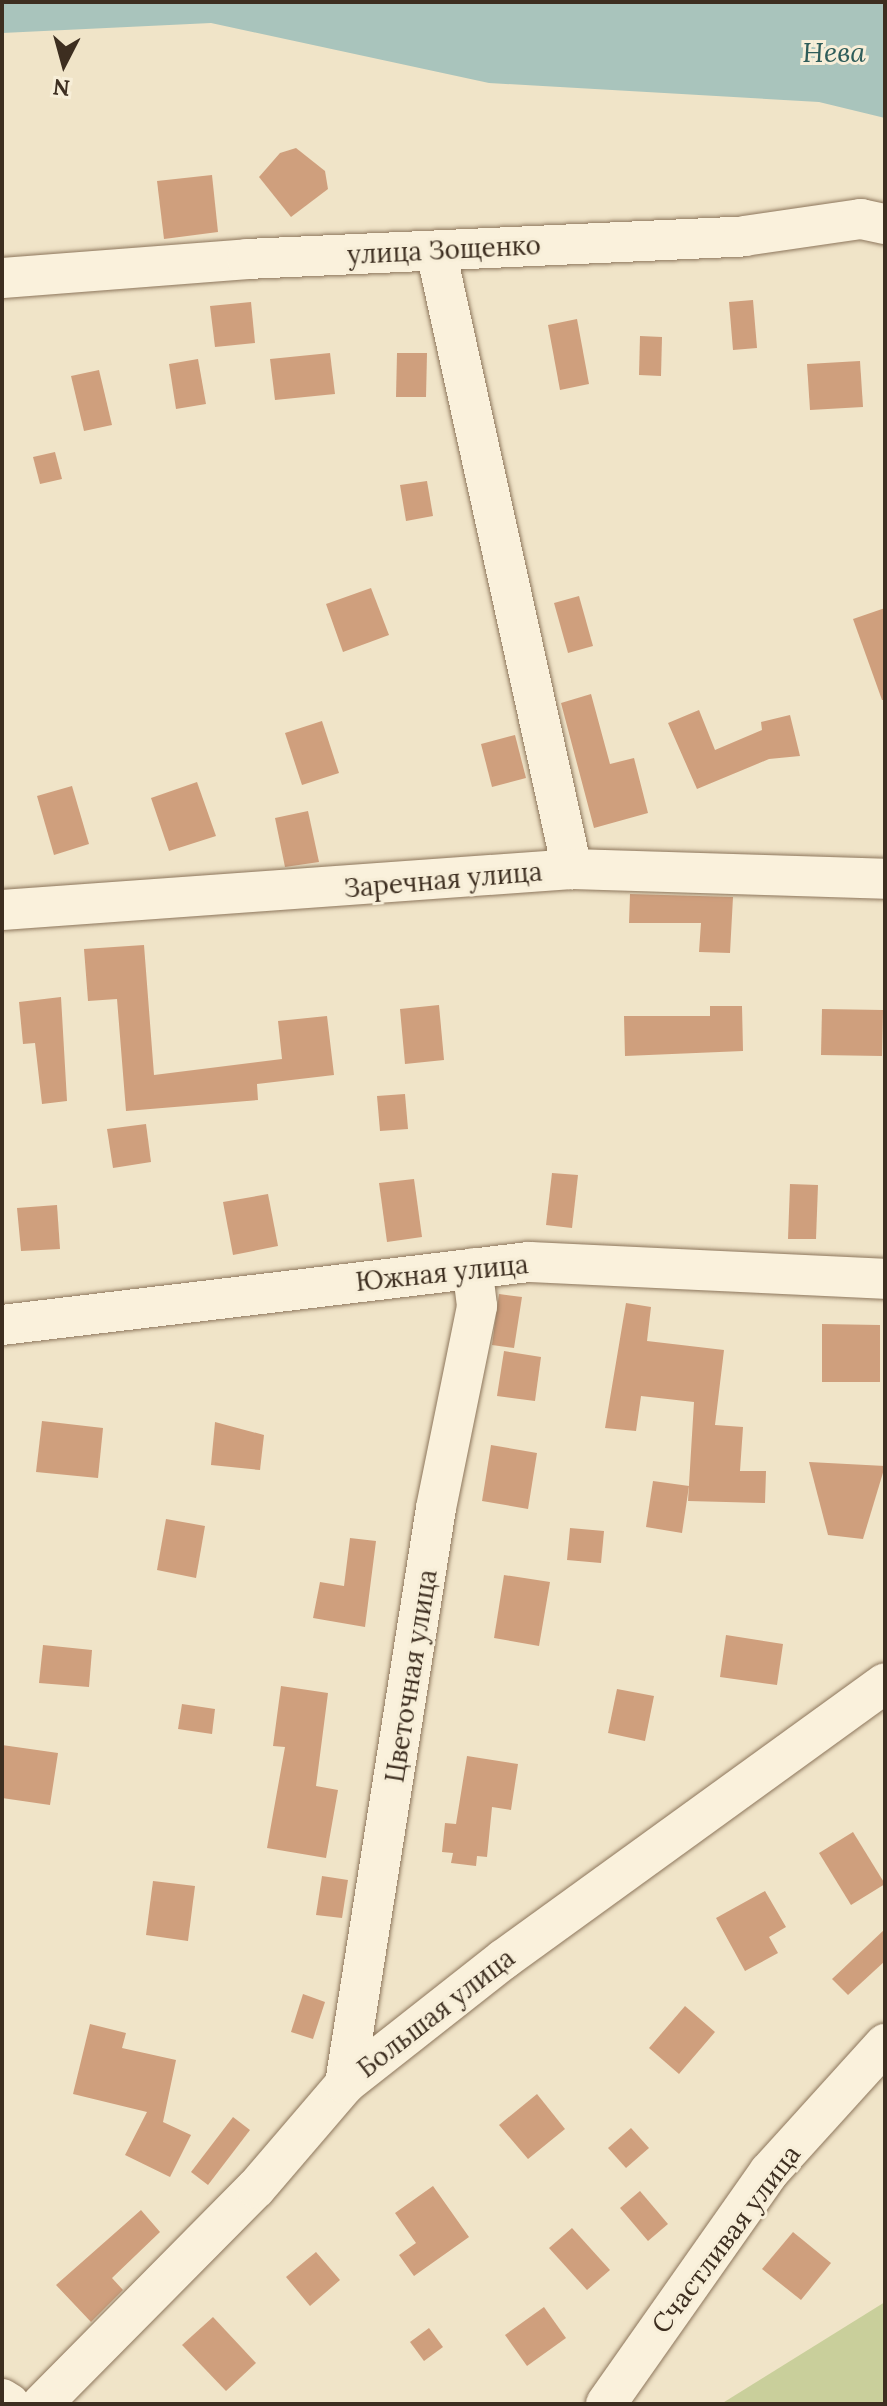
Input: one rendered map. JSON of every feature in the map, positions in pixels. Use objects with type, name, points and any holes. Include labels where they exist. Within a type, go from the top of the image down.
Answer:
[{"type":"street","name":"улица Зощенко","points":[[2,278],[436,251],[744,236],[861,219],[885,224]]},
{"type":"street","points":[[436,251],[572,869]]},
{"type":"street","name":"Заречная улица","points":[[2,910],[572,869],[885,879]]},
{"type":"street","name":"Южная улица","points":[[3,1333],[529,1262],[885,1279]]},
{"type":"street","name":"Цветочная улица","points":[[345,2084],[436,1508],[477,1306],[472,1268]]},
{"type":"street","name":"Большая улица","points":[[42,2404],[256,2188],[345,2084],[504,1959],[885,1683]]},
{"type":"street","name":"Счастливая улица","points":[[606,2404],[769,2172],[885,2044]]},
{"type":"street","points":[[2,2399],[10,2404]]},
{"type":"green space","points":[[885,2302],[885,2404],[721,2404]]},
{"type":"water","name":"Нева","points":[[2,2],[885,2],[885,118],[819,102],[489,83],[211,23],[2,33]]},
{"type":"building","points":[[296,148],[325,171],[328,189],[291,217],[259,177],[280,153]]},
{"type":"building","points":[[212,175],[218,232],[164,239],[157,181]]},
{"type":"building","points":[[753,300],[757,348],[733,350],[729,302]]},
{"type":"building","points":[[251,302],[255,343],[215,347],[210,306]]},
{"type":"building","points":[[577,319],[589,384],[560,390],[548,325]]},
{"type":"building","points":[[640,336],[662,337],[661,376],[639,375]]},
{"type":"building","points":[[330,353],[335,394],[275,400],[270,359]]},
{"type":"building","points":[[397,353],[427,353],[426,397],[396,397]]},
{"type":"building","points":[[198,359],[206,404],[176,409],[169,364]]},
{"type":"building","points":[[860,361],[863,407],[810,410],[807,364]]},
{"type":"building","points":[[99,370],[112,425],[84,431],[71,376]]},
{"type":"building","points":[[55,452],[62,479],[40,484],[33,457]]},
{"type":"building","points":[[427,481],[433,516],[406,521],[400,485]]},
{"type":"building","points":[[371,588],[389,635],[343,652],[326,604]]},
{"type":"building","points":[[579,596],[593,646],[568,653],[554,603]]},
{"type":"building","points":[[885,608],[885,700],[882,700],[853,619]]},
{"type":"building","points":[[591,694],[610,764],[634,758],[648,813],[594,828],[561,703]]},
{"type":"building","points":[[699,710],[715,750],[762,730],[761,722],[790,715],[800,756],[769,759],[697,789],[668,723]]},
{"type":"building","points":[[322,721],[339,773],[302,785],[285,733]]},
{"type":"building","points":[[515,735],[526,778],[492,787],[481,744]]},
{"type":"building","points":[[197,782],[216,836],[169,851],[151,798]]},
{"type":"building","points":[[72,786],[89,844],[54,855],[37,796]]},
{"type":"building","points":[[308,811],[319,862],[285,867],[275,818]]},
{"type":"building","points":[[630,894],[733,897],[730,953],[699,952],[701,923],[629,923]]},
{"type":"building","points":[[144,945],[154,1075],[282,1059],[278,1021],[327,1016],[334,1075],[257,1084],[258,1100],[126,1111],[117,999],[88,1001],[84,949]]},
{"type":"building","points":[[61,997],[67,1101],[42,1104],[35,1043],[23,1044],[19,1002]]},
{"type":"building","points":[[439,1005],[444,1060],[405,1064],[400,1009]]},
{"type":"building","points":[[710,1006],[742,1006],[743,1051],[625,1056],[624,1016],[710,1016]]},
{"type":"building","points":[[822,1009],[883,1010],[882,1056],[821,1055]]},
{"type":"building","points":[[405,1094],[408,1129],[380,1131],[377,1096]]},
{"type":"building","points":[[146,1124],[151,1162],[113,1168],[107,1129]]},
{"type":"building","points":[[552,1173],[578,1175],[572,1228],[546,1225]]},
{"type":"building","points":[[414,1179],[422,1237],[387,1242],[379,1183]]},
{"type":"building","points":[[790,1184],[818,1185],[816,1239],[788,1239]]},
{"type":"building","points":[[268,1194],[278,1246],[233,1255],[223,1202]]},
{"type":"building","points":[[57,1205],[60,1249],[21,1251],[17,1208]]},
{"type":"building","points":[[499,1294],[522,1297],[514,1348],[492,1345]]},
{"type":"building","points":[[626,1303],[651,1307],[647,1341],[724,1350],[715,1425],[743,1427],[740,1471],[766,1471],[765,1503],[688,1501],[694,1402],[641,1396],[636,1431],[605,1428]]},
{"type":"building","points":[[822,1324],[880,1325],[880,1382],[822,1382]]},
{"type":"building","points":[[504,1351],[541,1357],[535,1401],[497,1396]]},
{"type":"building","points":[[42,1421],[103,1428],[98,1478],[36,1472]]},
{"type":"building","points":[[215,1422],[264,1435],[260,1470],[211,1465]]},
{"type":"building","points":[[491,1445],[537,1453],[528,1509],[482,1501]]},
{"type":"building","points":[[809,1462],[885,1466],[863,1539],[828,1535]]},
{"type":"building","points":[[653,1481],[689,1486],[682,1533],[646,1527]]},
{"type":"building","points":[[166,1519],[205,1526],[196,1578],[157,1570]]},
{"type":"building","points":[[570,1528],[604,1531],[601,1563],[567,1560]]},
{"type":"building","points":[[350,1538],[376,1541],[365,1627],[313,1618],[320,1582],[344,1586]]},
{"type":"building","points":[[504,1575],[550,1582],[539,1646],[494,1638]]},
{"type":"building","points":[[726,1635],[783,1644],[777,1685],[720,1677]]},
{"type":"building","points":[[43,1645],[92,1650],[89,1687],[39,1683]]},
{"type":"building","points":[[281,1686],[328,1693],[316,1786],[338,1790],[326,1858],[267,1848],[285,1747],[273,1746]]},
{"type":"building","points":[[617,1689],[654,1696],[645,1741],[608,1733]]},
{"type":"building","points":[[182,1704],[215,1709],[212,1734],[178,1729]]},
{"type":"building","points":[[2,1745],[58,1753],[50,1805],[2,1798]]},
{"type":"building","points":[[467,1756],[518,1764],[511,1810],[492,1807],[487,1857],[477,1856],[476,1866],[451,1863],[453,1853],[442,1852],[445,1823],[456,1824]]},
{"type":"building","points":[[853,1832],[885,1884],[851,1905],[819,1853]]},
{"type":"building","points":[[322,1876],[348,1880],[342,1918],[316,1915]]},
{"type":"building","points":[[153,1881],[195,1886],[188,1941],[146,1935]]},
{"type":"building","points":[[765,1891],[786,1927],[769,1937],[778,1953],[745,1971],[716,1918]]},
{"type":"building","points":[[885,1929],[885,1961],[848,1995],[832,1979]]},
{"type":"building","points":[[303,1994],[325,2002],[313,2039],[291,2032]]},
{"type":"building","points":[[685,2006],[715,2032],[679,2074],[649,2048]]},
{"type":"building","points":[[90,2024],[126,2033],[122,2048],[176,2060],[163,2122],[191,2135],[170,2177],[125,2155],[147,2112],[73,2094]]},
{"type":"building","points":[[537,2094],[565,2129],[528,2159],[499,2125]]},
{"type":"building","points":[[233,2117],[250,2130],[208,2185],[191,2172]]},
{"type":"building","points":[[631,2128],[649,2148],[626,2168],[608,2148]]},
{"type":"building","points":[[433,2186],[469,2237],[414,2276],[399,2255],[416,2243],[395,2213]]},
{"type":"building","points":[[640,2191],[668,2224],[648,2241],[620,2208]]},
{"type":"building","points":[[141,2210],[160,2232],[112,2278],[123,2290],[91,2322],[56,2285]]},
{"type":"building","points":[[572,2228],[610,2270],[587,2290],[549,2248]]},
{"type":"building","points":[[793,2232],[831,2263],[801,2300],[762,2269]]},
{"type":"building","points":[[316,2252],[340,2280],[310,2306],[286,2277]]},
{"type":"building","points":[[544,2307],[566,2338],[527,2366],[505,2335]]},
{"type":"building","points":[[213,2317],[256,2363],[226,2391],[182,2345]]},
{"type":"building","points":[[429,2328],[443,2347],[424,2361],[410,2342]]}]
